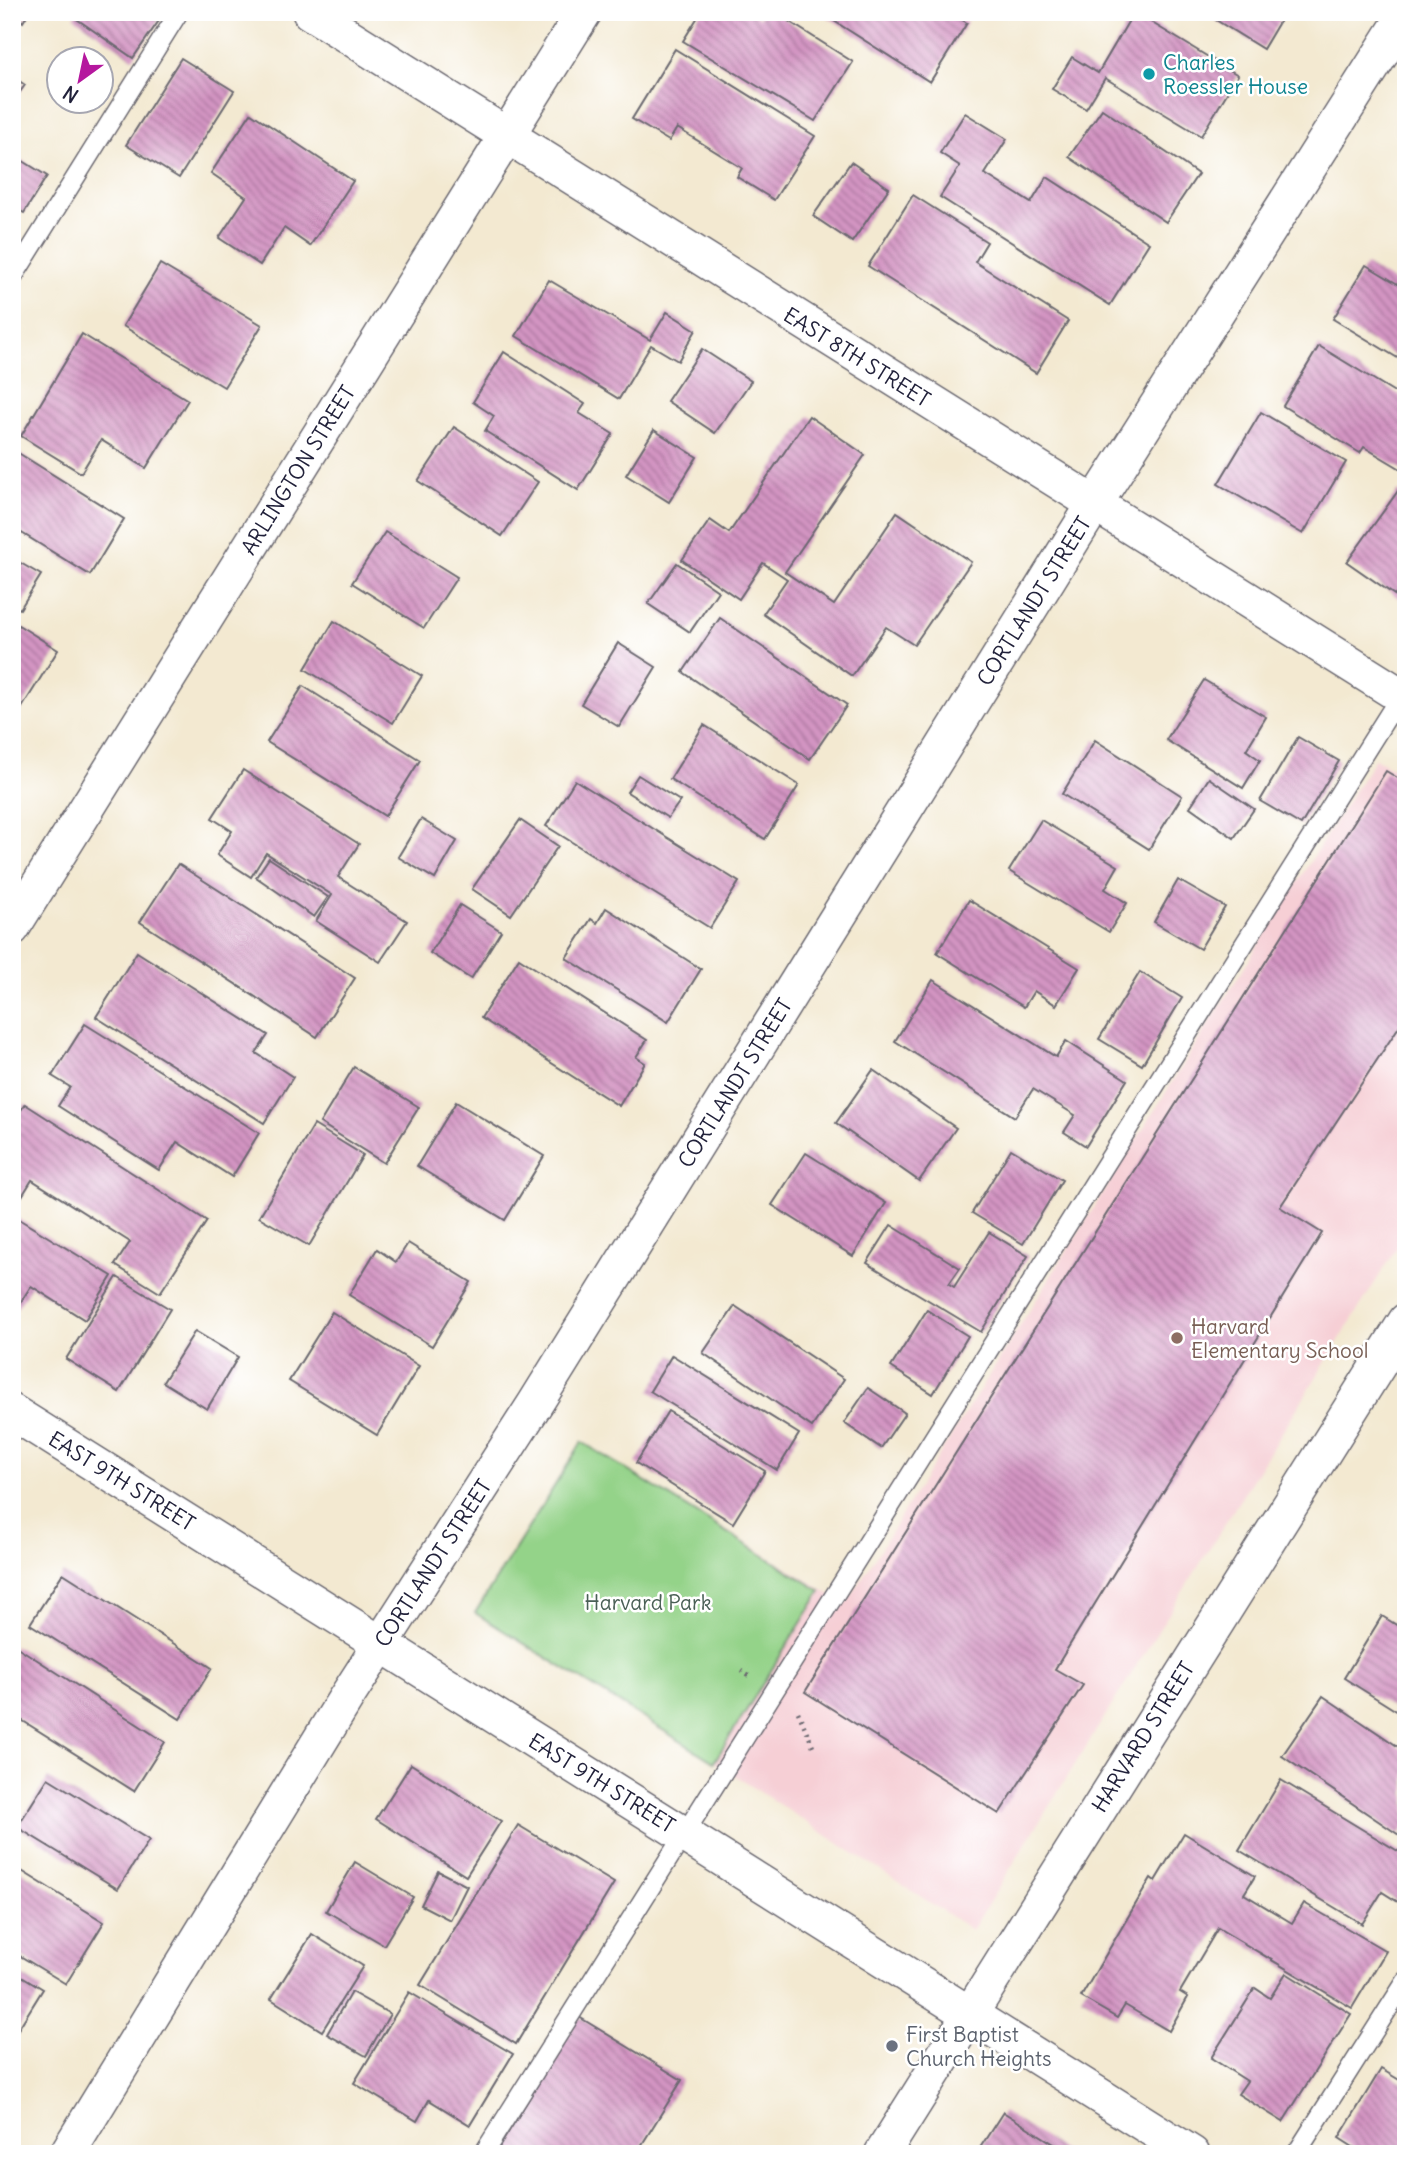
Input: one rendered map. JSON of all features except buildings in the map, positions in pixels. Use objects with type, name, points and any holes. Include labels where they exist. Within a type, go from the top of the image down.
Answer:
[{"type":"street","name":"EAST 8TH STREET","points":[[310,12],[1094,505],[1404,694]]},
{"type":"street","name":"ARLINGTON STREET","points":[[12,928],[584,12]]},
{"type":"street","name":"CORTLANDT STREET","points":[[67,2154],[381,1644],[1094,505],[1406,14]]},
{"type":"street","name":"HARVARD STREET","points":[[882,2154],[1406,1321]]},
{"type":"street","name":"EAST 9TH STREET","points":[[12,1412],[1192,2154]]},
{"type":"lane","points":[[12,279],[179,12]]},
{"type":"lane","points":[[483,2154],[683,1833],[1404,694]]},
{"type":"lane","points":[[1296,2154],[1406,1981]]},
{"type":"shaded area","name":"Harvard Elementary School","points":[[1375,758],[1406,776],[1406,1233],[972,1930],[714,1762],[475,1613],[582,1442],[846,1604]]},
{"type":"green space","name":"Harvard Park","points":[[582,1442],[821,1591],[714,1762],[475,1613]]},
{"type":"place","name":"Charles Roessler House","points":[[1149,74]]},
{"type":"place","name":"Harvard Elementary School","points":[[1177,1338]]},
{"type":"place","name":"First Baptist Church Heights","points":[[892,2046]]}]
